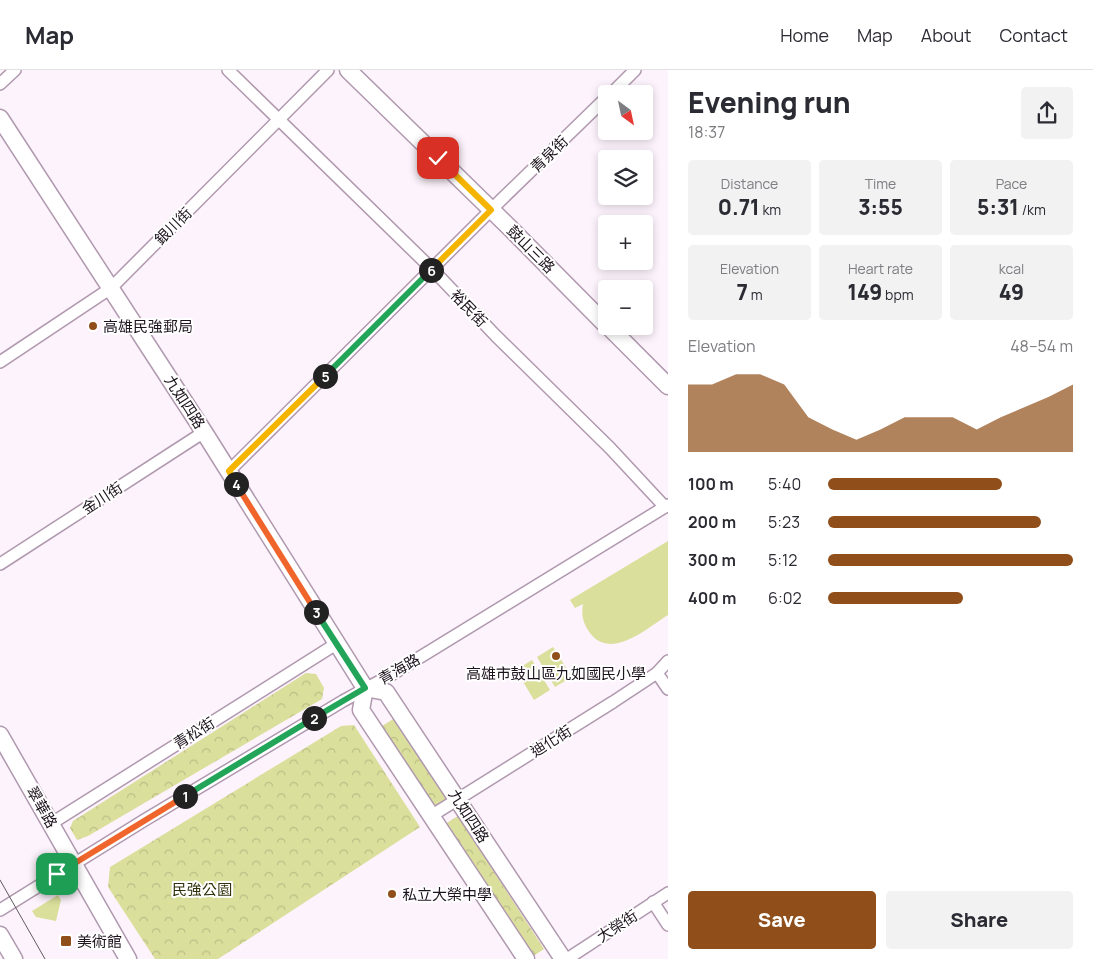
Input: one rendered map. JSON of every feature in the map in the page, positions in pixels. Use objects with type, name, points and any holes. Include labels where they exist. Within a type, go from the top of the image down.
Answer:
[{"type":"street","points":[[0,84],[15,70]]},
{"type":"street","name":"裕民街","points":[[228,70],[432,269],[496,336],[667,506]]},
{"type":"street","name":"銀川街","points":[[0,362],[112,288],[328,70]]},
{"type":"street","name":"鼓山三路","points":[[348,70],[598,316]]},
{"type":"street","points":[[619,85],[635,70]]},
{"type":"street","name":"青泉街","points":[[229,471],[598,106]]},
{"type":"street","name":"九如四路","points":[[0,118],[112,288],[365,688],[361,710],[526,959]]},
{"type":"street","name":"鼓山三路","points":[[617,335],[668,386]]},
{"type":"street","name":"金川街","points":[[0,564],[204,432]]},
{"type":"street","name":"青海路","points":[[0,910],[667,506]]},
{"type":"street","name":"青松街","points":[[52,823],[336,644]]},
{"type":"street","name":"迪化街","points":[[431,816],[588,718],[656,672],[668,661]]},
{"type":"street","points":[[656,672],[668,689]]},
{"type":"street","name":"九如四路","points":[[365,688],[386,692],[563,959]]},
{"type":"street","name":"翠華路","points":[[0,734],[128,959]]},
{"type":"street","name":"大榮街","points":[[567,959],[668,893]]},
{"type":"street","points":[[653,902],[668,925]]},
{"type":"street","points":[[0,935],[14,959]]},
{"type":"green space","points":[[668,541],[668,615],[640,634],[629,639],[608,644],[599,641],[590,633],[584,623],[582,616],[583,604],[575,608],[570,600]]},
{"type":"green space","points":[[553,647],[572,677],[555,687],[537,657]]},
{"type":"green space","points":[[532,660],[550,690],[534,700],[516,670]]},
{"type":"green space","points":[[306,673],[316,674],[324,688],[322,699],[88,836],[77,840],[70,828],[73,821]]},
{"type":"green space","points":[[395,718],[447,800],[434,808],[382,726]]},
{"type":"green space","name":"民強公園","points":[[354,725],[420,827],[218,959],[155,959],[108,887],[110,867],[341,726]]},
{"type":"green space","points":[[458,816],[544,949],[532,957],[445,824]]},
{"type":"green space","points":[[58,895],[61,900],[56,921],[36,917],[32,911]]},
{"type":"tram line","points":[[0,880],[45,959]]},
{"type":"place","name":"高雄民強郵局","points":[[93,326]]},
{"type":"place","name":"高雄市鼓山區九如國民小學","points":[[556,656]]},
{"type":"place","name":"私立大榮中學","points":[[392,894]]},
{"type":"place","name":"美術館","points":[[66,941]]},
{"type":"route","points":[[57,874],[365,688],[249,506],[229,471],[491,210],[438,158]]}]
